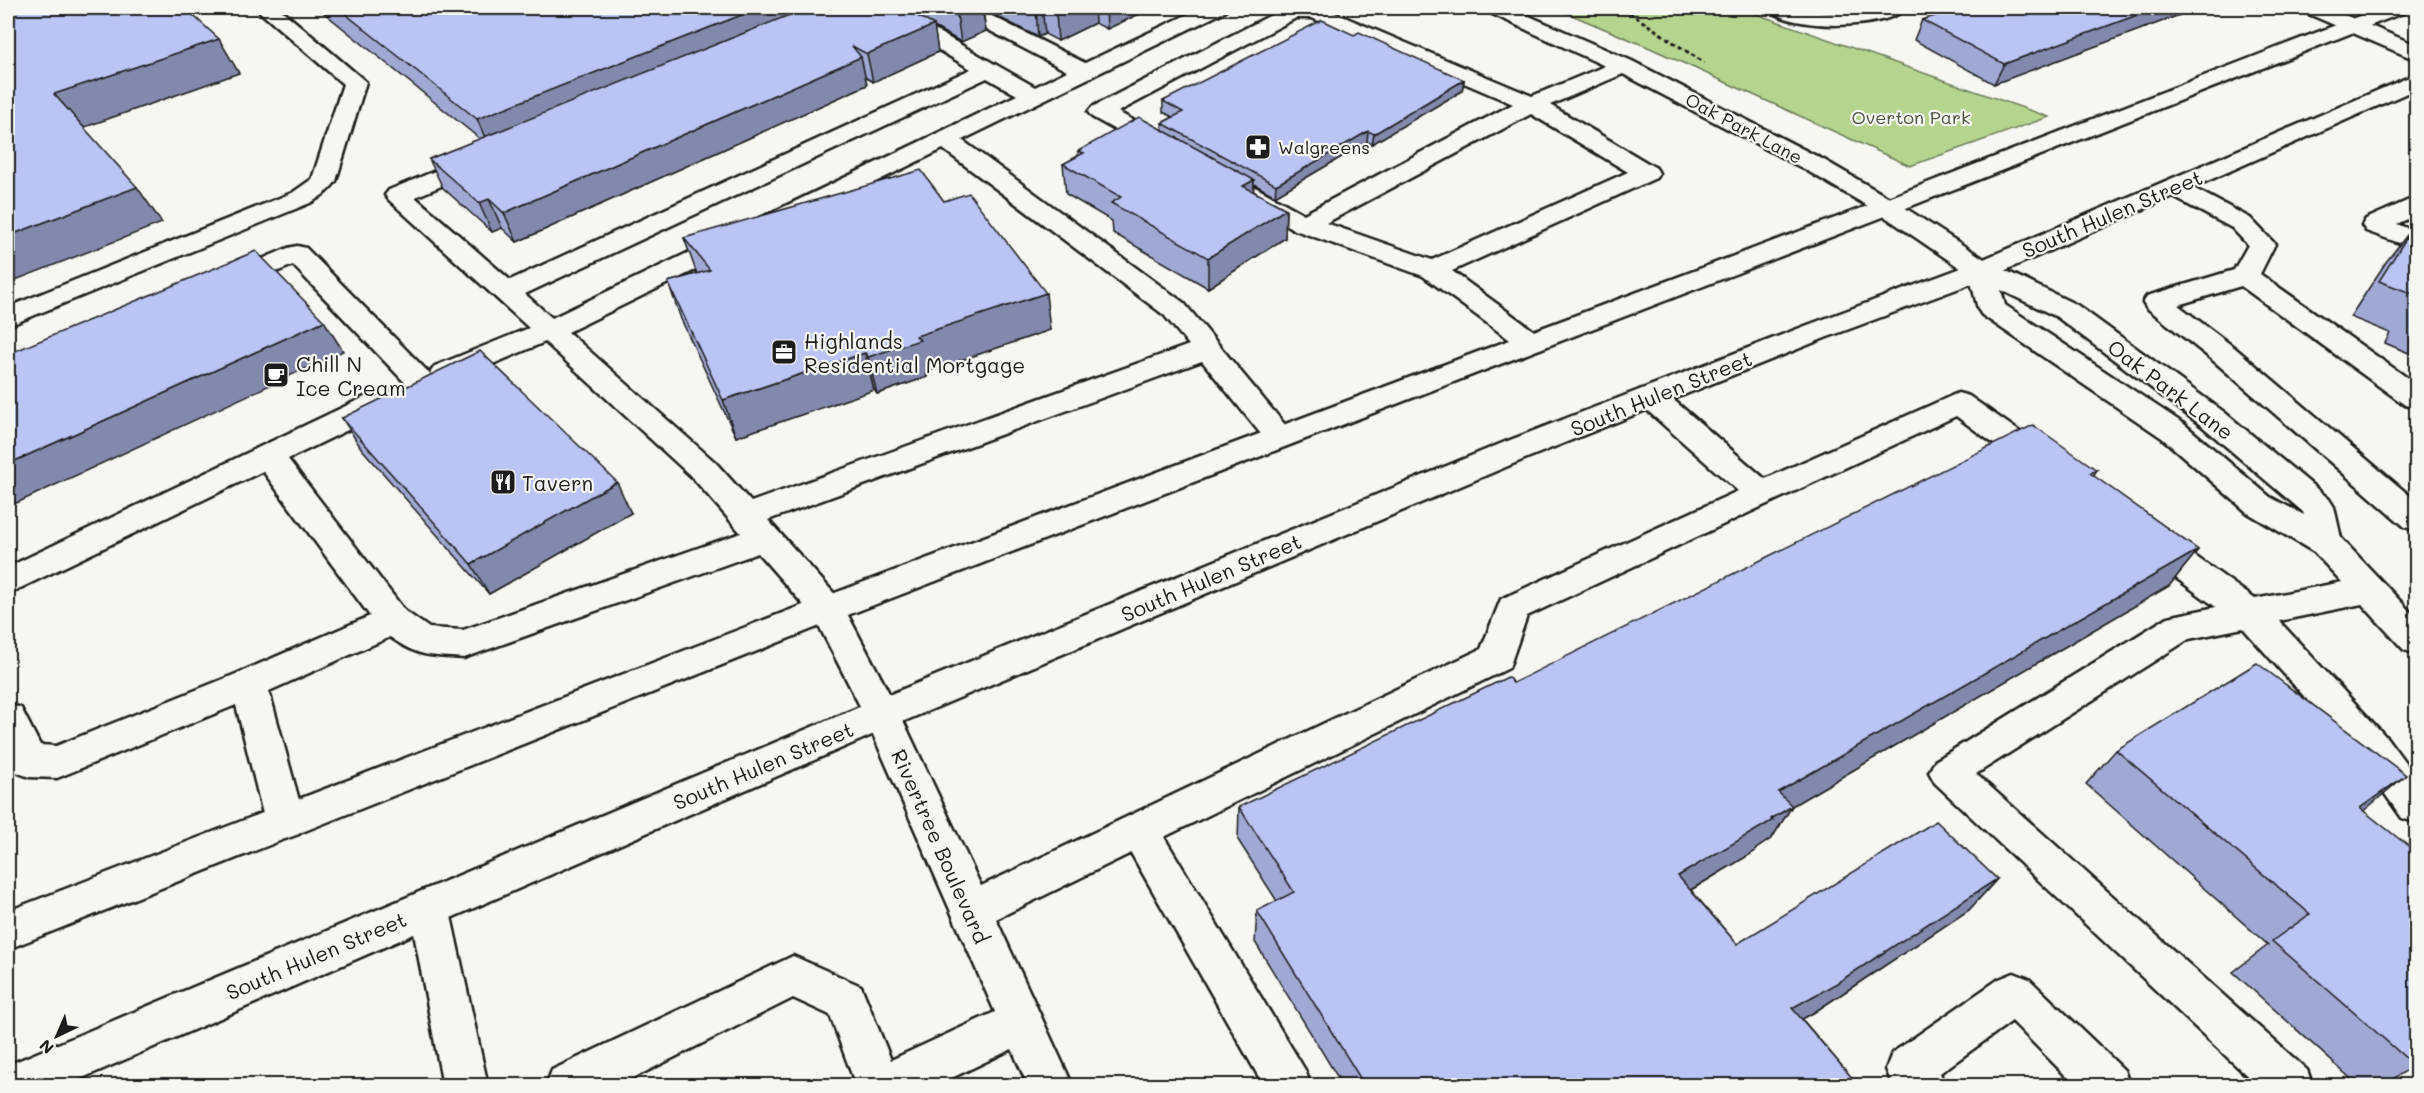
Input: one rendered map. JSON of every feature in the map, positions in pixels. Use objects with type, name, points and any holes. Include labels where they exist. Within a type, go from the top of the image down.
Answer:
[{"type":"main road","points":[[8,317],[301,198],[324,182],[355,82],[267,8]]},
{"type":"main road","points":[[881,8],[1033,95]]},
{"type":"main road","points":[[961,8],[1084,71]]},
{"type":"main road","points":[[8,582],[422,383],[549,330],[943,138],[1217,8]]},
{"type":"main road","name":"Oak Park Lane","points":[[1495,8],[1624,66],[1815,165],[1887,207],[1982,270],[2067,311],[2213,419],[2318,507],[2326,543]]},
{"type":"main road","points":[[1780,8],[1806,17],[1831,21],[1852,20],[1894,8]]},
{"type":"main road","points":[[2311,8],[2416,53]]},
{"type":"main road","points":[[8,930],[828,609],[1887,207],[2398,8]]},
{"type":"main road","points":[[1182,157],[1100,112],[1287,10],[1315,12],[1532,104],[1647,173],[1433,270]]},
{"type":"main road","points":[[1304,224],[1532,104],[1624,66]]},
{"type":"main road","points":[[507,292],[988,69]]},
{"type":"main road","name":"South Hulen Street","points":[[11,1086],[882,714],[1516,450],[1982,270],[2416,81]]},
{"type":"main road","points":[[943,138],[1174,309],[1280,437]]},
{"type":"main road","name":"Rivertree Boulevard","points":[[496,154],[398,195],[704,470],[828,609],[882,714],[1051,1086]]},
{"type":"main road","points":[[1223,180],[1304,224],[1433,270],[1531,342]]},
{"type":"main road","points":[[2173,187],[2241,223],[2262,244],[2245,276],[2157,302],[2225,355],[2416,519]]},
{"type":"main road","points":[[2416,205],[2374,225],[2416,241]]},
{"type":"main road","points":[[212,291],[297,254],[422,383]]},
{"type":"main road","name":"Oak Park Lane","points":[[1982,270],[1992,309],[2173,431],[2259,505],[2326,543],[2416,639]]},
{"type":"main road","points":[[2245,276],[2416,398]]},
{"type":"main road","points":[[269,456],[393,621],[422,641],[464,644],[1207,349]]},
{"type":"main road","points":[[1651,397],[1761,494]]},
{"type":"main road","points":[[970,911],[1496,658],[1513,608],[1958,403],[2068,482]]},
{"type":"main road","points":[[2126,524],[2251,614],[2374,749],[2416,806]]},
{"type":"main road","points":[[2291,1086],[1948,772],[2180,627],[2370,590]]},
{"type":"main road","points":[[8,718],[29,761],[57,762],[249,684],[393,621]]},
{"type":"main road","points":[[249,684],[285,822]]},
{"type":"main road","points":[[1139,830],[1288,1086]]},
{"type":"main road","points":[[429,907],[466,1086]]},
{"type":"main road","points":[[568,1086],[793,976],[846,1001],[879,1086]]},
{"type":"main road","points":[[1923,1086],[1908,1069],[2014,994],[2108,1086]]},
{"type":"main road","points":[[885,1086],[1021,1022]]},
{"type":"green space","name":"Overton Park","points":[[1555,8],[1739,8],[2049,117],[1910,166],[1650,48]]},
{"type":"building","points":[[23,8],[185,8],[219,39],[54,94],[137,187],[8,236],[8,12]]},
{"type":"building","points":[[338,8],[535,8],[541,12],[552,8],[759,8],[477,119]]},
{"type":"building","points":[[807,8],[903,8],[934,25],[867,54],[852,46],[861,57],[504,213],[489,199],[479,203],[429,159]]},
{"type":"building","points":[[943,8],[974,8],[957,15]]},
{"type":"building","points":[[1044,8],[1069,8],[1056,13]]},
{"type":"building","points":[[1961,8],[2156,8],[2004,64],[1922,20]]},
{"type":"building","name":"Walgreens","points":[[1322,20],[1354,35],[1359,32],[1464,80],[1374,134],[1368,131],[1276,185],[1162,123],[1183,112],[1163,101]]},
{"type":"building","points":[[1139,117],[1254,180],[1243,186],[1286,209],[1208,258],[1111,203],[1121,197],[1063,164],[1084,153],[1078,151]]},
{"type":"building","points":[[921,170],[944,201],[969,193],[1046,293],[916,336],[920,340],[868,357],[865,353],[723,400],[668,282],[710,270],[684,238]]},
{"type":"building","points":[[2416,226],[2416,295],[2379,281]]},
{"type":"building","points":[[256,251],[324,321],[8,464],[8,354]]},
{"type":"building","points":[[480,351],[617,482],[471,564],[342,418]]},
{"type":"building","points":[[2033,425],[2097,470],[2090,473],[2198,550],[1778,792],[1792,806],[1771,819],[1773,820],[1678,876],[1737,944],[1936,821],[1997,879],[1837,983],[1792,1008],[1859,1086],[1365,1086],[1257,911],[1294,892],[1239,807],[1508,677],[1513,683]]},
{"type":"building","points":[[2257,663],[2406,775],[2360,808],[2416,852],[2415,1066],[2272,941],[2310,914],[2116,750]]},
{"type":"place","name":"Walgreens","points":[[1258,147]]},
{"type":"place","name":"Highlands Residential Mortgage","points":[[784,352]]},
{"type":"place","name":"Chill N Ice Cream","points":[[276,375]]},
{"type":"place","name":"Tavern","points":[[503,482]]}]
